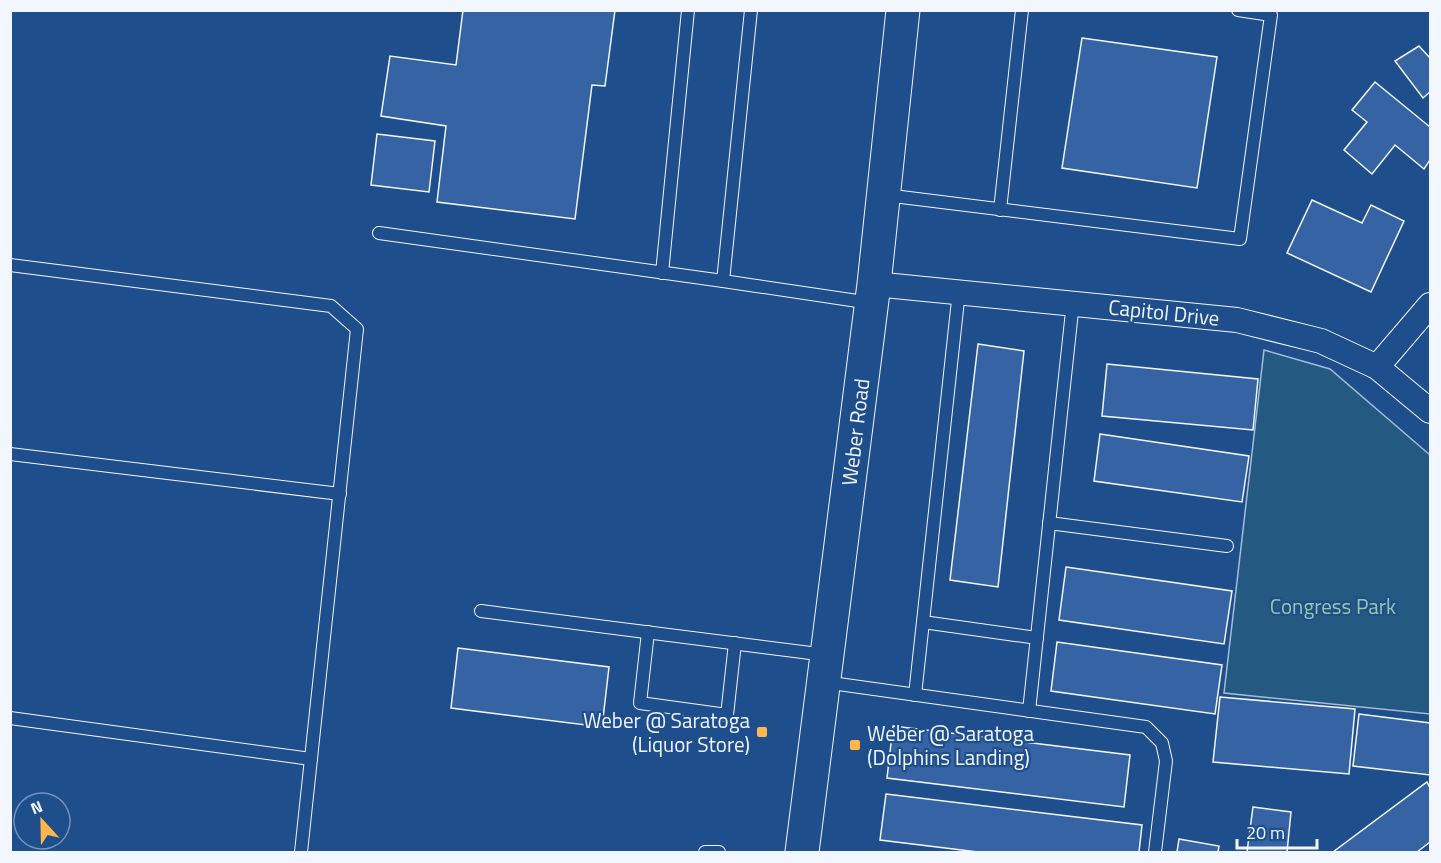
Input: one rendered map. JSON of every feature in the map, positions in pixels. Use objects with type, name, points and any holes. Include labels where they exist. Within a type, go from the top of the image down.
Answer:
[{"type":"main road","name":"Weber Road","points":[[802,852],[873,293],[903,10]]},
{"type":"street","name":"Capitol Drive","points":[[873,293],[959,291],[1237,320],[1321,341],[1377,367],[1431,411]]},
{"type":"street","points":[[1377,367],[1431,305]]},
{"type":"lane","points":[[662,273],[688,10]]},
{"type":"lane","points":[[723,281],[751,10]]},
{"type":"lane","points":[[1000,210],[1022,10]]},
{"type":"lane","points":[[884,195],[1240,239],[1271,15],[1238,10]]},
{"type":"lane","points":[[379,233],[723,281],[873,293]]},
{"type":"lane","points":[[10,265],[331,306],[357,329],[301,852]]},
{"type":"lane","points":[[915,695],[959,291]]},
{"type":"lane","points":[[1029,711],[1073,302]]},
{"type":"lane","points":[[10,454],[340,494]]},
{"type":"lane","points":[[1049,523],[1227,546]]},
{"type":"lane","points":[[481,611],[735,644],[915,695],[1146,727],[1162,743],[1166,761],[1155,852]]},
{"type":"lane","points":[[923,622],[1037,638]]},
{"type":"lane","points":[[648,632],[640,703],[727,715],[735,644]]},
{"type":"lane","points":[[10,718],[311,759]]},
{"type":"lane","points":[[705,852],[719,852]]},
{"type":"green space","name":"Congress Park","points":[[1264,350],[1330,369],[1430,455],[1430,714],[1224,693]]},
{"type":"building","points":[[463,10],[615,10],[605,86],[592,85],[575,219],[437,202],[446,126],[381,116],[390,56],[456,65]]},
{"type":"building","points":[[1082,38],[1217,57],[1197,188],[1062,168]]},
{"type":"building","points":[[1419,46],[1430,58],[1430,92],[1423,98],[1395,61]]},
{"type":"building","points":[[1375,82],[1430,127],[1430,160],[1424,169],[1395,145],[1372,174],[1344,150],[1367,122],[1352,110]]},
{"type":"building","points":[[377,134],[435,141],[429,192],[371,185]]},
{"type":"building","points":[[1312,200],[1362,223],[1371,205],[1404,221],[1371,292],[1287,253]]},
{"type":"building","points":[[978,344],[1024,351],[998,587],[950,580]]},
{"type":"building","points":[[1107,364],[1258,379],[1253,430],[1102,416]]},
{"type":"building","points":[[1100,434],[1249,456],[1242,502],[1094,481]]},
{"type":"building","points":[[1066,567],[1232,591],[1224,644],[1059,620]]},
{"type":"building","points":[[1057,642],[1222,665],[1215,714],[1051,691]]},
{"type":"building","points":[[458,648],[609,667],[602,727],[451,708]]},
{"type":"building","points":[[1220,697],[1355,709],[1349,774],[1213,762]]},
{"type":"building","points":[[1359,714],[1430,723],[1430,775],[1353,766]]},
{"type":"building","points":[[893,726],[1130,755],[1124,807],[887,778]]},
{"type":"building","points":[[1427,782],[1430,788],[1430,842],[1417,852],[1333,852]]},
{"type":"building","points":[[886,794],[1142,825],[1139,852],[978,852],[880,840]]},
{"type":"building","points":[[1253,807],[1291,812],[1287,852],[1247,852]]},
{"type":"building","points":[[1179,839],[1219,846],[1218,852],[1177,852]]},
{"type":"place","name":"Weber @ Saratoga (Liquor Store)","points":[[762,732]]},
{"type":"place","name":"Weber @ Saratoga (Dolphins Landing)","points":[[855,745]]}]
